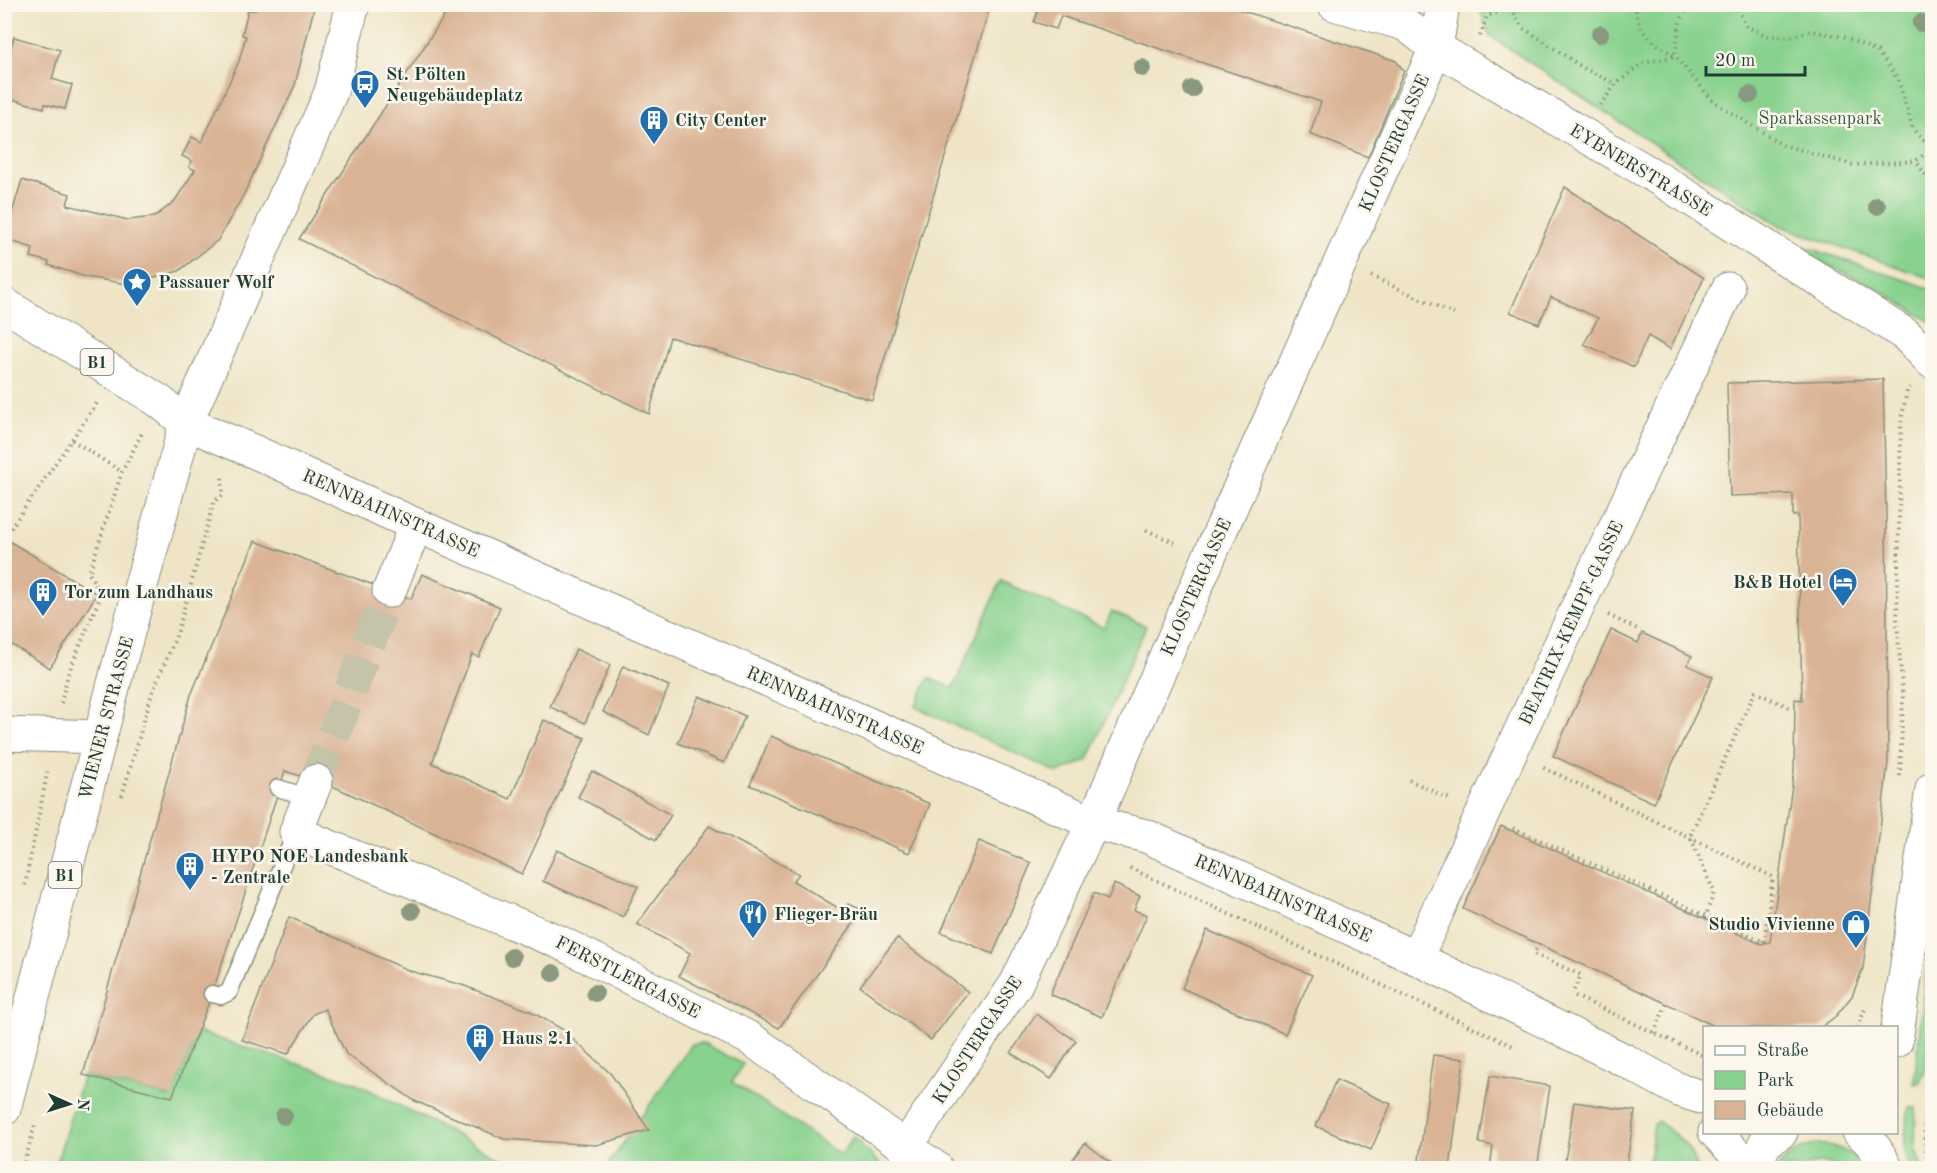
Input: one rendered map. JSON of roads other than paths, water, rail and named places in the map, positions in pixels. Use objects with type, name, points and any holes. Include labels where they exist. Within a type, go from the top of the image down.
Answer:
[{"type":"street","name":"WIENER STRASSE","points":[[4,1109],[100,737],[186,423],[331,92],[353,4]]},
{"type":"street","name":"KLOSTERGASSE","points":[[905,1148],[1016,984],[1087,835],[1436,48],[1443,4]]},
{"type":"street","name":"EYBNERSTRASSE","points":[[1340,5],[1405,24],[1436,48],[1661,180],[1906,335],[1932,362]]},
{"type":"street","name":"BEATRIX-KEMPF-GASSE","points":[[1416,958],[1728,290]]},
{"type":"street","name":"RENNBAHNSTRASSE","points":[[4,304],[159,401],[186,423],[416,525],[1087,835],[1146,836],[1416,958],[1692,1094],[1703,1118]]},
{"type":"street","points":[[389,591],[416,525]]},
{"type":"street","points":[[4,734],[100,737]]},
{"type":"street","points":[[1898,1032],[1932,789]]},
{"type":"street","points":[[296,832],[313,790]]},
{"type":"street","name":"FERSTLERGASSE","points":[[296,832],[559,942],[749,1038],[936,1168]]},
{"type":"street","points":[[1716,1134],[1749,1168]]},
{"type":"street","points":[[1754,1168],[1765,1143],[1778,1134]]},
{"type":"street","points":[[1862,1134],[1885,1154]]},
{"type":"lane","points":[[278,788],[313,790]]},
{"type":"lane","points":[[212,994],[221,996],[229,992],[296,832]]},
{"type":"tunnel","points":[[316,781],[389,591]]},
{"type":"place","name":"St. Pölten Neugebäudeplatz","points":[[365,110]]},
{"type":"place","name":"City Center","points":[[654,146]]},
{"type":"place","name":"Passauer Wolf","points":[[137,308]]},
{"type":"place","name":"B&B Hotel","points":[[1843,608]]},
{"type":"place","name":"Tor zum Landhaus","points":[[43,618]]},
{"type":"place","name":"HYPO NOE Landesbank - Zentrale","points":[[190,892]]},
{"type":"place","name":"Flieger-Bräu","points":[[753,940]]},
{"type":"place","name":"Studio Vivienne","points":[[1856,950]]},
{"type":"place","name":"Haus 2.1","points":[[480,1064]]},
{"type":"park label","name":"Sparkassenpark","points":[[1820,118]]}]
